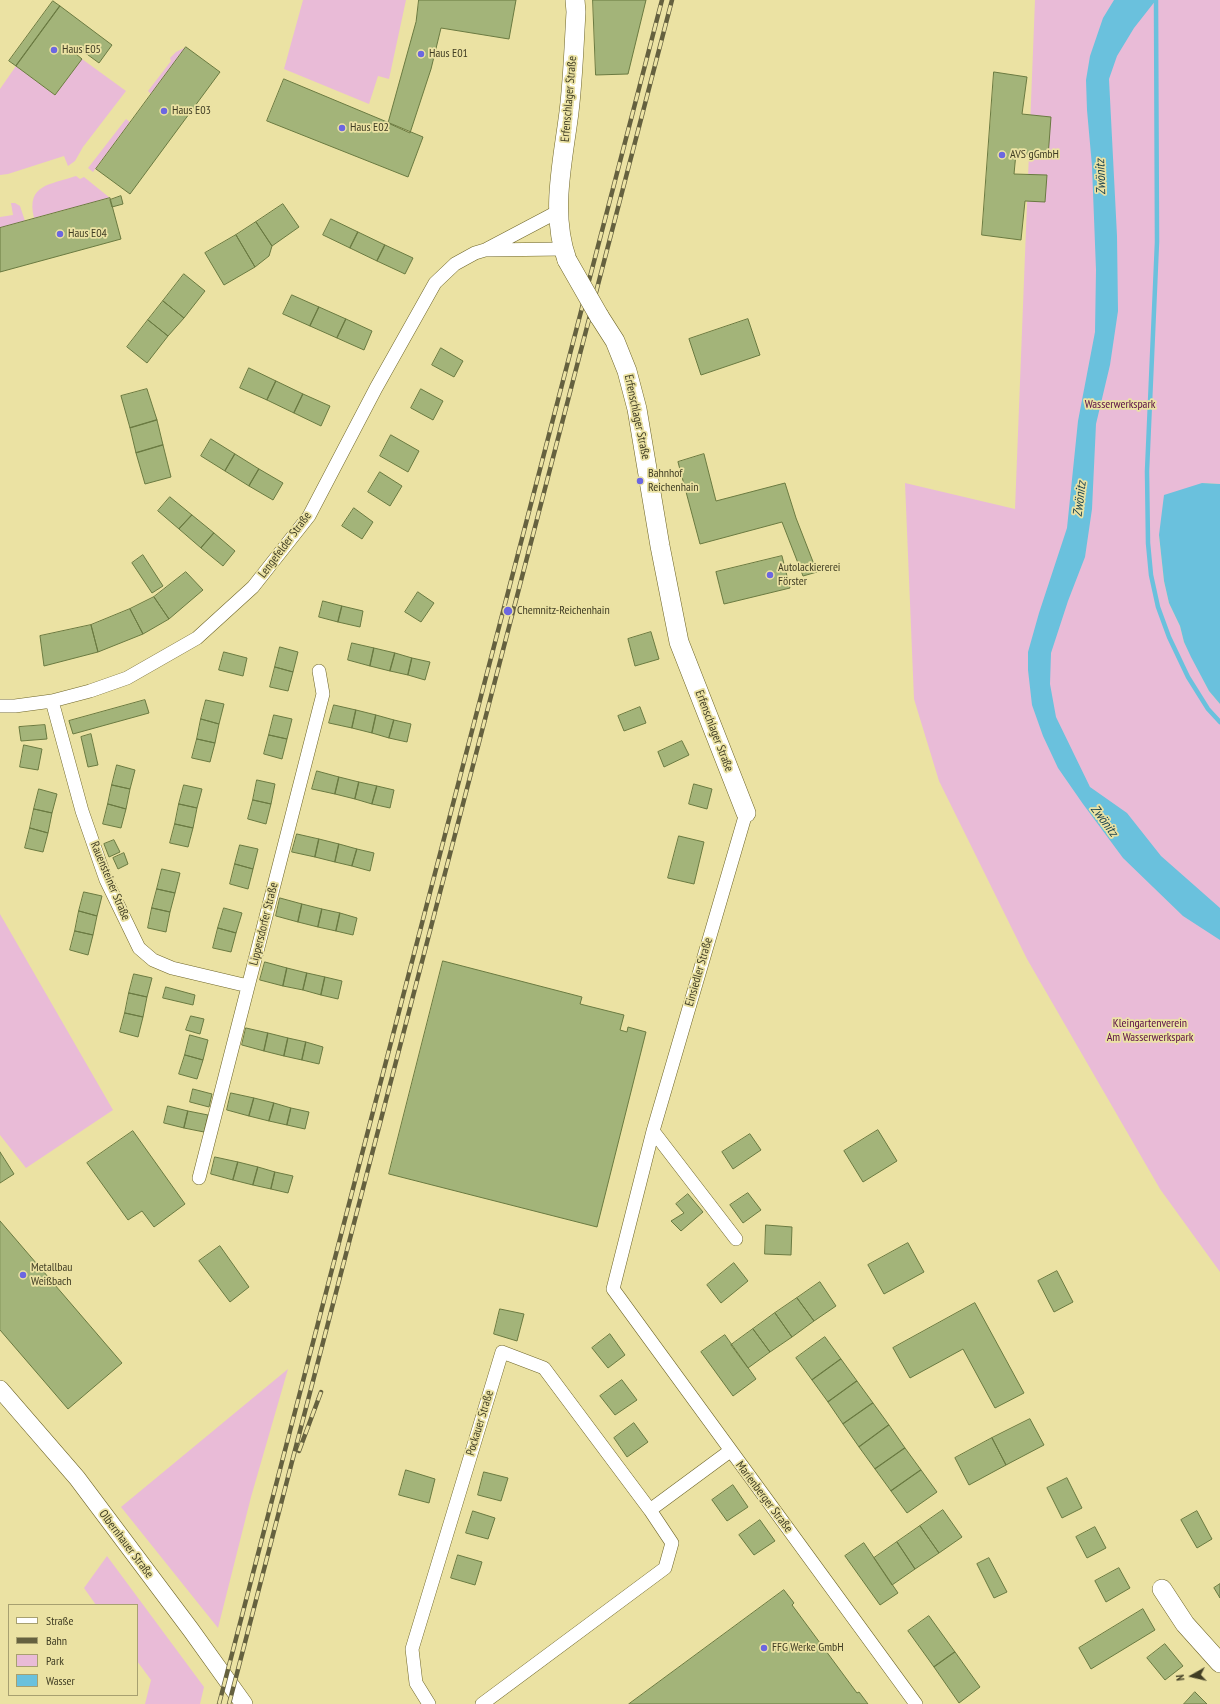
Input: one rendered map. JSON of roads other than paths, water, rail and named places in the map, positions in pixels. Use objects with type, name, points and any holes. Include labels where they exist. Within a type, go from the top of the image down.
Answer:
[{"type":"main road","name":"Erfenschlager Straße","points":[[575,0],[576,12],[570,111],[562,166],[559,230],[565,255],[615,342],[627,371],[637,409],[659,539],[679,642],[746,813]]},
{"type":"main road","points":[[1162,1589],[1185,1624],[1220,1663]]},
{"type":"street","name":"Lengefelder Straße","points":[[0,706],[15,706],[52,701],[90,691],[127,678],[198,638],[253,587],[309,516],[376,388],[435,283],[455,264],[559,211]]},
{"type":"street","name":"Lengefelder Straße","points":[[485,250],[565,255]]},
{"type":"street","name":"Lippersdorfer Straße","points":[[199,1178],[323,694],[319,670]]},
{"type":"street","name":"Rauensteiner Straße","points":[[52,701],[82,811],[106,880],[139,948],[153,960],[172,968],[248,986]]},
{"type":"street","name":"Einsiedler Straße","points":[[613,1289],[653,1131],[746,813]]},
{"type":"street","points":[[653,1131],[736,1239]]},
{"type":"street","name":"Marienberger Straße","points":[[613,1289],[916,1704]]},
{"type":"street","name":"Pockauer Straße","points":[[429,1704],[416,1683],[412,1649],[502,1352],[544,1368],[650,1510],[672,1543],[665,1568],[482,1704]]},
{"type":"street","name":"Olbernhauer Straße","points":[[0,1389],[77,1478],[191,1630],[244,1704]]},
{"type":"street","points":[[650,1510],[730,1451]]},
{"type":"water","name":"Zwönitz","points":[[1114,0],[1156,0],[1134,28],[1117,56],[1109,79],[1117,236],[1118,311],[1110,365],[1096,424],[1092,509],[1085,557],[1068,601],[1051,653],[1050,684],[1056,717],[1090,787],[1127,813],[1161,856],[1220,908],[1220,940],[1183,916],[1123,858],[1083,804],[1058,768],[1043,736],[1032,705],[1028,670],[1028,652],[1039,613],[1067,528],[1078,421],[1095,332],[1096,270],[1092,166],[1086,80],[1090,56],[1103,18]]},
{"type":"water","points":[[1202,483],[1220,484],[1220,704],[1209,691],[1191,657],[1184,642],[1180,626],[1169,603],[1164,581],[1159,535],[1164,495]]},
{"type":"waterway","points":[[1156,0],[1157,242],[1147,471],[1148,543],[1151,575],[1158,607],[1169,637],[1188,677],[1208,709],[1220,722]]},
{"type":"railway","points":[[219,1704],[662,0]]},
{"type":"railway","points":[[229,1704],[672,0]]},
{"type":"railway","points":[[299,1451],[321,1392]]},
{"type":"place","name":"Haus E05","points":[[54,50]]},
{"type":"place","name":"Haus E01","points":[[421,54]]},
{"type":"place","name":"Haus E03","points":[[164,111]]},
{"type":"place","name":"Haus E02","points":[[342,128]]},
{"type":"place","name":"AVS gGmbH","points":[[1002,155]]},
{"type":"place","name":"Haus E04","points":[[60,234]]},
{"type":"place","name":"Bahnhof Reichenhain","points":[[640,481]]},
{"type":"place","name":"Autolackiererei Förster","points":[[770,575]]},
{"type":"place","name":"Chemnitz-Reichenhain","points":[[508,611]]},
{"type":"place","name":"Metallbau Weißbach","points":[[23,1275]]},
{"type":"place","name":"FFG Werke GmbH","points":[[764,1648]]},
{"type":"park label","name":"Wasserwerkspark","points":[[1120,405]]},
{"type":"park label","name":"Kleingartenverein Am Wasserwerkspark","points":[[1150,1031]]}]
